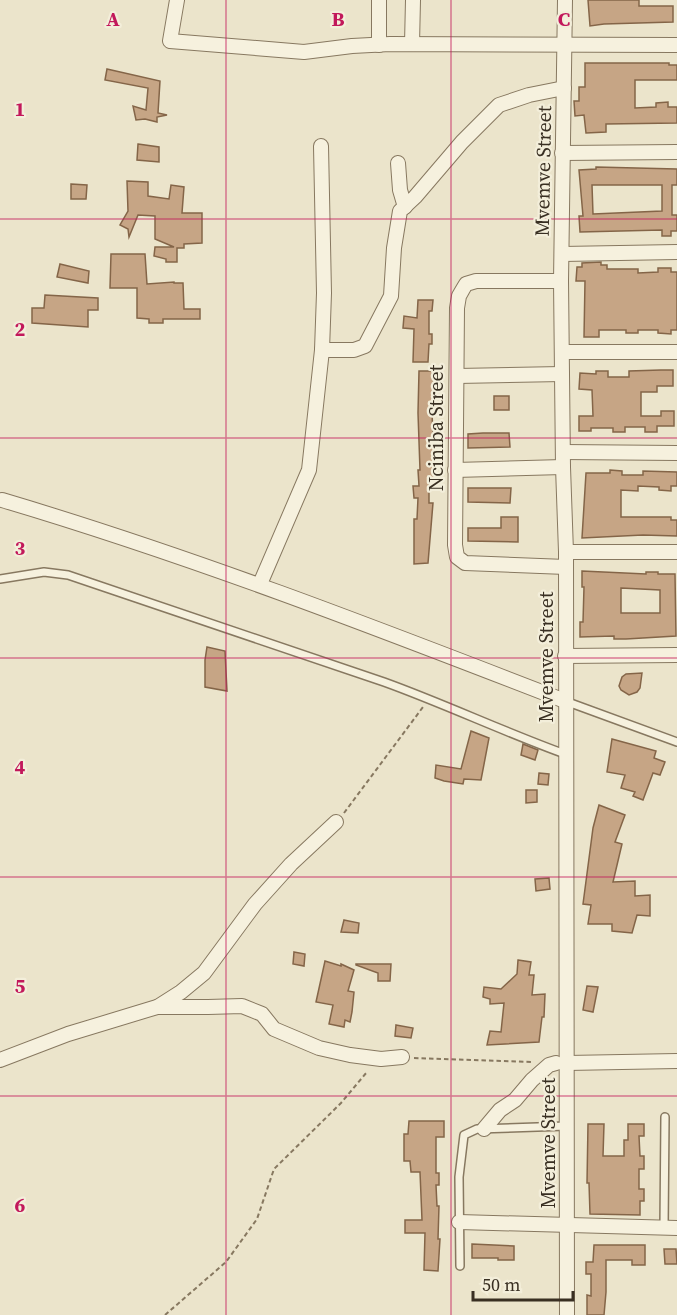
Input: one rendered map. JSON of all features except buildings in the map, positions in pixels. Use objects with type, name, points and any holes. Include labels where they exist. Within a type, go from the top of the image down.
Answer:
[{"type":"street","points":[[177,0],[170,41],[304,52],[412,44],[677,45]]},
{"type":"street","points":[[379,0],[379,45]]},
{"type":"street","points":[[412,0],[412,44]]},
{"type":"street","name":"Mvemve Street","points":[[565,0],[561,281],[566,552],[562,1063],[567,1126],[567,1315]]},
{"type":"street","points":[[322,350],[354,350],[365,346],[391,296],[394,248],[400,211],[462,142],[499,105],[529,95],[564,88]]},
{"type":"street","points":[[260,584],[309,470],[322,350],[324,293],[321,146]]},
{"type":"street","points":[[562,153],[677,152]]},
{"type":"street","points":[[398,163],[400,190],[405,207]]},
{"type":"street","points":[[562,254],[677,252]]},
{"type":"street","name":"Nciniba Street","points":[[561,281],[490,280],[466,284],[459,296],[456,308],[455,545],[456,557],[465,562],[566,567]]},
{"type":"street","points":[[562,352],[677,352]]},
{"type":"street","points":[[457,376],[562,374]]},
{"type":"street","points":[[563,452],[677,453]]},
{"type":"street","points":[[455,470],[563,467]]},
{"type":"street","points":[[1,499],[94,527],[260,584],[565,701]]},
{"type":"street","points":[[566,552],[677,552]]},
{"type":"street","points":[[565,656],[677,655]]},
{"type":"street","points":[[0,1060],[69,1034],[157,1007],[182,992],[204,973],[255,904],[291,864],[336,822]]},
{"type":"street","points":[[157,1007],[242,1006],[262,1014],[274,1029],[319,1048],[381,1059],[402,1058]]},
{"type":"street","points":[[484,1129],[549,1065],[677,1061]]},
{"type":"street","points":[[459,1222],[671,1228]]},
{"type":"lane","points":[[0,579],[44,572],[68,575],[429,699],[513,735],[565,754]]},
{"type":"lane","points":[[565,701],[677,742]]},
{"type":"lane","points":[[664,1118],[671,1228]]},
{"type":"lane","points":[[460,1266],[459,1177],[464,1135],[477,1129],[567,1126]]},
{"type":"path","points":[[336,822],[429,699]]},
{"type":"path","points":[[402,1058],[532,1062]]},
{"type":"path","points":[[165,1315],[226,1262],[257,1219],[274,1169],[341,1103],[371,1067]]}]
